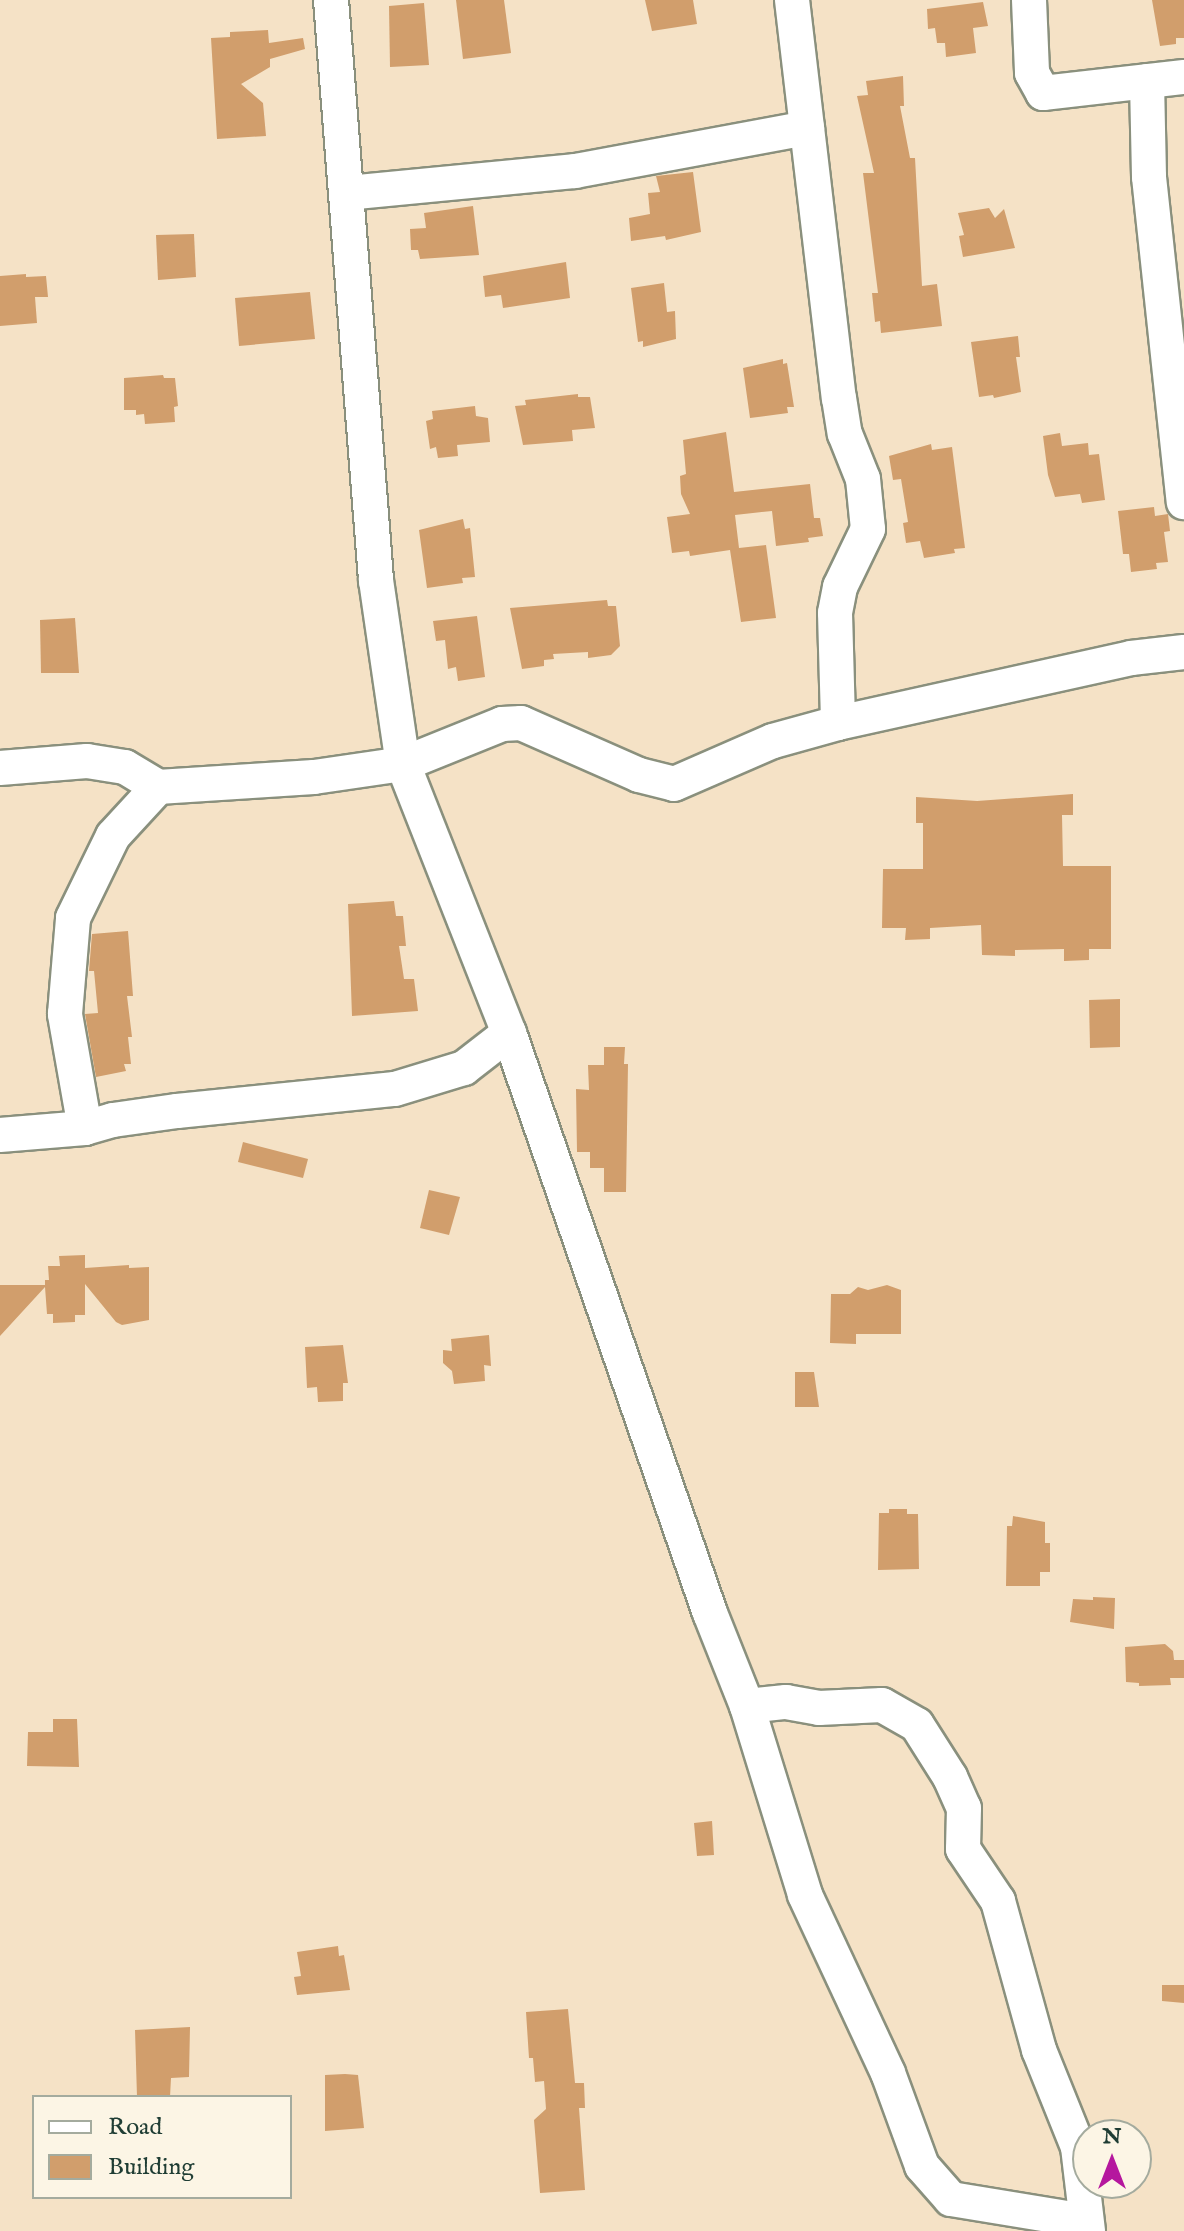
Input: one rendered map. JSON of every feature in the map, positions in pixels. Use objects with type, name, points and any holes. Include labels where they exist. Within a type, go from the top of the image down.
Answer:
[{"type":"street","points":[[331,0],[376,580],[403,764],[509,1033],[710,1613],[747,1706],[805,1895],[888,2073],[922,2166],[951,2199],[1087,2226],[1078,2147],[1039,2050],[998,1901],[963,1849],[964,1808],[950,1777],[917,1725],[882,1705],[819,1708],[786,1702],[747,1706]]},
{"type":"street","points":[[792,0],[839,398],[845,434],[863,479],[868,529],[840,587],[835,613],[838,723]]},
{"type":"street","points":[[1029,0],[1032,73],[1043,93],[1184,77]]},
{"type":"street","points":[[1147,81],[1149,177],[1184,502]]},
{"type":"street","points":[[347,193],[575,171],[807,128]]},
{"type":"street","points":[[0,768],[87,761],[125,767],[158,787],[314,777],[403,764],[502,724],[521,723],[625,769],[674,784],[701,775],[773,741],[838,723],[1131,658],[1184,652]]},
{"type":"street","points":[[85,1128],[65,1014],[73,918],[113,836],[158,787]]},
{"type":"street","points":[[0,1135],[85,1128],[177,1111],[395,1089],[464,1068],[509,1033]]},
{"type":"building","points":[[456,0],[504,0],[511,53],[463,59]]},
{"type":"building","points":[[645,0],[693,0],[697,24],[652,31]]},
{"type":"building","points":[[1152,0],[1184,0],[1184,38],[1176,38],[1176,44],[1160,46]]},
{"type":"building","points":[[983,2],[988,26],[973,28],[976,53],[946,57],[945,43],[937,43],[935,28],[928,29],[927,9]]},
{"type":"building","points":[[424,3],[429,65],[390,67],[389,6]]},
{"type":"building","points":[[268,30],[269,43],[303,38],[305,49],[270,59],[270,67],[241,84],[263,103],[266,136],[217,139],[211,38],[230,37],[230,32]]},
{"type":"building","points":[[903,76],[904,106],[900,106],[910,158],[915,158],[922,286],[937,284],[942,326],[881,333],[880,321],[875,322],[872,293],[878,293],[863,173],[874,173],[857,96],[868,95],[866,81]]},
{"type":"building","points":[[693,172],[701,232],[666,240],[665,236],[631,241],[629,218],[650,214],[648,193],[660,192],[656,176]]},
{"type":"building","points":[[473,206],[479,255],[420,259],[418,250],[411,250],[410,229],[426,228],[424,213]]},
{"type":"building","points":[[989,208],[995,218],[1004,209],[1015,248],[963,257],[959,236],[964,235],[958,213]]},
{"type":"building","points":[[194,234],[196,277],[158,280],[156,235]]},
{"type":"building","points":[[566,262],[570,298],[503,308],[501,295],[485,297],[483,276]]},
{"type":"building","points":[[26,274],[26,277],[46,276],[48,297],[35,297],[37,323],[0,326],[0,276]]},
{"type":"building","points":[[664,283],[667,312],[675,311],[676,339],[643,347],[643,341],[638,342],[631,288]]},
{"type":"building","points":[[310,292],[315,339],[239,346],[235,298]]},
{"type":"building","points":[[1018,336],[1020,357],[1016,357],[1021,392],[994,398],[993,395],[979,397],[971,342]]},
{"type":"building","points":[[783,359],[783,364],[787,363],[794,407],[787,407],[788,413],[750,418],[743,368]]},
{"type":"building","points":[[163,375],[164,378],[175,378],[178,406],[174,407],[175,422],[145,424],[144,414],[136,415],[136,410],[124,410],[124,378]]},
{"type":"building","points":[[578,394],[578,397],[590,397],[595,428],[572,430],[573,441],[523,445],[515,406],[526,405],[525,400]]},
{"type":"building","points":[[475,406],[476,416],[488,418],[490,442],[457,445],[458,456],[438,458],[436,447],[430,449],[426,421],[433,419],[432,411]]},
{"type":"building","points":[[726,432],[734,492],[810,484],[814,518],[820,518],[823,536],[808,538],[809,542],[776,546],[772,511],[735,515],[739,548],[766,545],[776,618],[741,622],[730,550],[690,556],[689,551],[672,553],[667,517],[690,514],[681,494],[680,476],[686,474],[683,440]]},
{"type":"building","points":[[1060,433],[1062,446],[1088,443],[1089,455],[1099,454],[1105,500],[1082,503],[1080,494],[1055,497],[1048,475],[1043,436]]},
{"type":"building","points":[[931,444],[932,450],[952,447],[965,548],[954,549],[955,553],[924,558],[920,541],[906,543],[903,523],[908,522],[901,479],[893,480],[889,456]]},
{"type":"building","points":[[1154,507],[1155,516],[1168,514],[1170,531],[1164,532],[1168,562],[1156,563],[1157,569],[1131,572],[1129,554],[1123,554],[1118,511]]},
{"type":"building","points":[[463,519],[465,529],[470,528],[475,577],[462,578],[463,583],[427,588],[419,530]]},
{"type":"building","points":[[607,600],[608,606],[616,606],[620,646],[611,655],[588,658],[588,652],[553,654],[554,659],[544,660],[544,666],[522,669],[510,608]]},
{"type":"building","points":[[477,616],[485,677],[458,681],[456,667],[448,669],[445,640],[436,641],[433,621]]},
{"type":"building","points":[[75,618],[79,673],[41,673],[40,620]]},
{"type":"building","points":[[1073,794],[1073,815],[1062,815],[1063,866],[1111,866],[1111,949],[1089,949],[1089,960],[1064,961],[1064,949],[1015,950],[1015,956],[982,955],[981,925],[930,928],[930,939],[905,940],[906,928],[882,928],[883,869],[923,869],[923,823],[916,823],[916,797],[977,801]]},
{"type":"building","points":[[394,901],[396,916],[403,916],[406,946],[399,946],[404,979],[414,979],[418,1011],[352,1016],[348,904]]},
{"type":"building","points":[[128,931],[133,996],[127,996],[132,1037],[128,1037],[131,1064],[124,1064],[126,1071],[96,1077],[85,1014],[98,1013],[94,971],[89,971],[92,934]]},
{"type":"building","points":[[1120,999],[1120,1047],[1090,1048],[1089,1000]]},
{"type":"building","points":[[604,1047],[625,1047],[624,1064],[628,1064],[626,1192],[604,1192],[604,1168],[590,1168],[590,1152],[577,1152],[576,1089],[589,1090],[588,1065],[604,1065]]},
{"type":"building","points":[[243,1142],[308,1159],[303,1178],[238,1162]]},
{"type":"building","points":[[429,1190],[460,1197],[449,1235],[420,1228]]},
{"type":"building","points":[[85,1255],[85,1268],[149,1267],[149,1320],[122,1325],[116,1322],[85,1284],[85,1315],[75,1315],[75,1322],[53,1323],[53,1314],[47,1314],[45,1287],[0,1336],[0,1285],[45,1285],[45,1280],[49,1280],[48,1266],[60,1266],[59,1256]]},
{"type":"building","points":[[887,1285],[901,1290],[901,1334],[856,1334],[856,1344],[830,1343],[831,1294],[850,1294],[858,1287],[868,1290]]},
{"type":"building","points":[[489,1335],[491,1366],[484,1365],[485,1381],[454,1384],[452,1371],[443,1363],[443,1350],[452,1351],[451,1339]]},
{"type":"building","points":[[343,1345],[348,1383],[343,1383],[343,1401],[318,1402],[317,1387],[307,1388],[305,1347]]},
{"type":"building","points":[[795,1372],[814,1372],[819,1407],[795,1407]]},
{"type":"building","points":[[889,1509],[907,1509],[907,1514],[918,1514],[919,1569],[878,1570],[879,1513],[889,1513]]},
{"type":"building","points":[[1013,1516],[1045,1522],[1045,1543],[1050,1543],[1050,1572],[1040,1572],[1040,1586],[1006,1586],[1007,1526],[1012,1526]]},
{"type":"building","points":[[1093,1597],[1115,1598],[1114,1629],[1070,1622],[1073,1599],[1093,1600]]},
{"type":"building","points":[[1165,1644],[1173,1651],[1174,1660],[1184,1660],[1184,1678],[1170,1678],[1171,1685],[1139,1686],[1139,1683],[1126,1682],[1125,1647]]},
{"type":"building","points":[[53,1719],[77,1719],[79,1767],[27,1766],[28,1732],[53,1732]]},
{"type":"building","points":[[712,1821],[714,1855],[697,1856],[694,1823]]},
{"type":"building","points":[[338,1946],[339,1956],[344,1955],[350,1990],[297,1995],[294,1977],[301,1976],[297,1952]]},
{"type":"building","points":[[1162,1985],[1184,1985],[1184,2003],[1162,2001]]},
{"type":"building","points":[[568,2009],[575,2083],[584,2083],[585,2108],[579,2108],[585,2190],[540,2193],[534,2120],[546,2109],[544,2081],[535,2082],[533,2058],[529,2058],[526,2012]]},
{"type":"building","points":[[190,2027],[189,2077],[171,2078],[170,2095],[137,2095],[135,2030]]},
{"type":"building","points":[[325,2075],[358,2075],[364,2128],[325,2131]]}]
